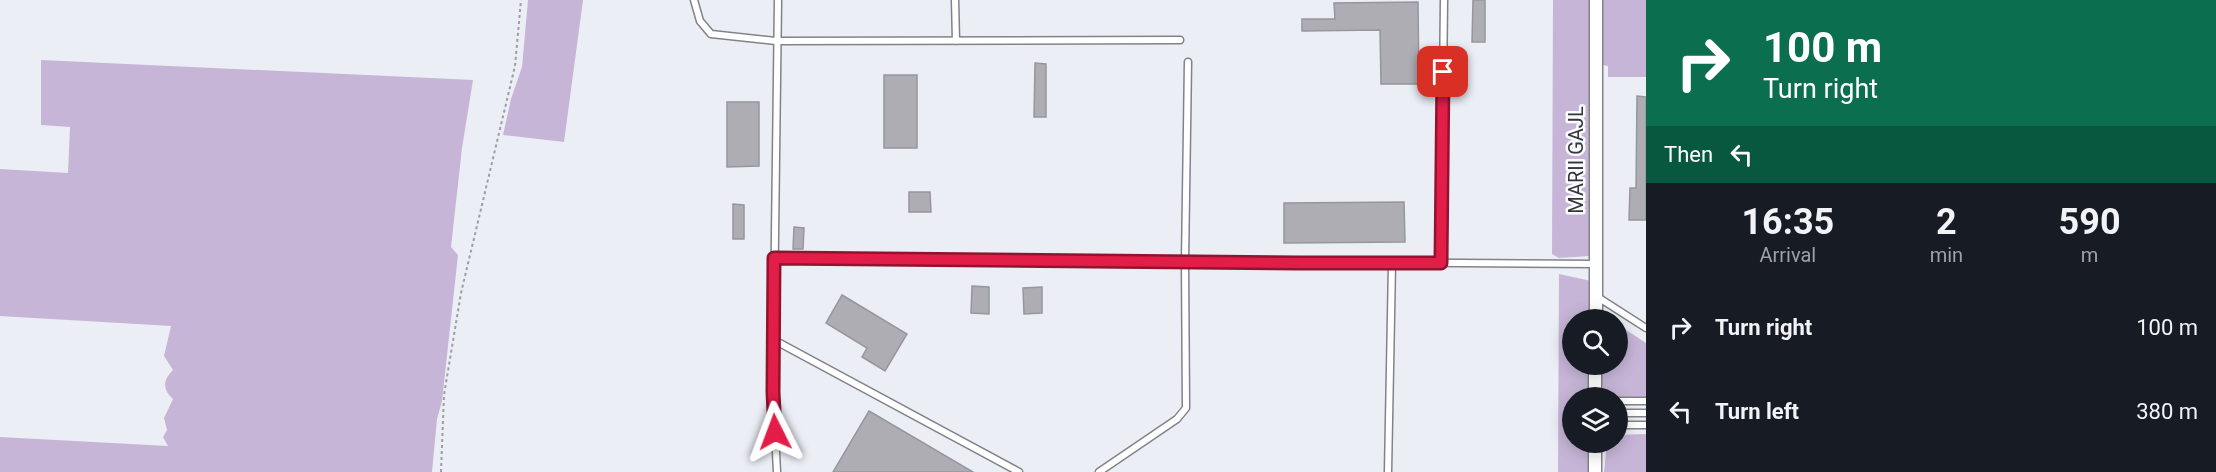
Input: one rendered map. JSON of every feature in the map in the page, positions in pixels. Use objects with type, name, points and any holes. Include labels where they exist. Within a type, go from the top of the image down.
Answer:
[{"type":"street","name":"MARII GAJL","points":[[1596,0],[1596,309]]},
{"type":"street","points":[[1595,453],[1595,472]]},
{"type":"lane","points":[[694,0],[700,21],[711,34],[776,42],[1180,40]]},
{"type":"lane","points":[[777,472],[773,392],[778,0]]},
{"type":"lane","points":[[955,0],[956,41]]},
{"type":"lane","points":[[1441,263],[1444,0]]},
{"type":"lane","points":[[1099,472],[1177,418],[1186,408],[1185,262],[1188,62]]},
{"type":"lane","points":[[774,258],[1596,264]]},
{"type":"lane","points":[[1388,472],[1392,264]]},
{"type":"lane","points":[[1596,296],[1646,328]]},
{"type":"lane","points":[[774,340],[1019,472]]},
{"type":"lane","points":[[1628,401],[1646,401]]},
{"type":"lane","points":[[1628,413],[1646,413]]},
{"type":"lane","points":[[1628,426],[1646,425]]},
{"type":"path","points":[[441,472],[444,395],[461,293],[515,66],[521,0]]},
{"type":"shaded area","points":[[528,0],[583,0],[564,142],[503,135],[511,99],[522,67]]},
{"type":"shaded area","points":[[1553,0],[1590,0],[1590,256],[1559,258],[1552,254]]},
{"type":"shaded area","points":[[1603,0],[1646,0],[1646,77],[1608,77],[1608,66],[1603,65]]},
{"type":"shaded area","points":[[41,60],[473,80],[462,148],[451,247],[458,255],[432,472],[0,472],[0,437],[168,446],[163,437],[167,430],[164,418],[173,399],[167,392],[165,384],[173,370],[164,356],[171,326],[0,316],[0,169],[68,173],[70,127],[41,125]]},
{"type":"shaded area","points":[[1559,274],[1596,282],[1595,309],[1562,309],[1562,375],[1592,375],[1591,387],[1562,387],[1562,453],[1589,453],[1588,472],[1558,472]]},
{"type":"shaded area","points":[[1628,331],[1646,343],[1646,399],[1628,399],[1628,387],[1603,387],[1602,375],[1628,375]]},
{"type":"shaded area","points":[[1646,434],[1646,472],[1604,472],[1606,453],[1628,453],[1628,435]]},
{"type":"building","points":[[1473,0],[1485,0],[1485,42],[1472,42]]},
{"type":"building","points":[[1418,2],[1419,84],[1381,84],[1380,30],[1302,31],[1302,19],[1335,19],[1334,3]]},
{"type":"building","points":[[1035,63],[1046,64],[1046,117],[1034,117]]},
{"type":"building","points":[[884,75],[917,75],[917,148],[884,148]]},
{"type":"building","points":[[1637,96],[1646,97],[1646,220],[1629,220],[1630,188],[1636,188]]},
{"type":"building","points":[[727,102],[759,102],[759,166],[727,167]]},
{"type":"building","points":[[909,192],[930,192],[931,212],[909,212]]},
{"type":"building","points":[[1404,202],[1405,242],[1284,243],[1284,203]]},
{"type":"building","points":[[733,204],[744,205],[744,239],[733,239]]},
{"type":"building","points":[[794,227],[804,228],[803,249],[793,249]]},
{"type":"building","points":[[972,286],[989,287],[989,314],[971,313]]},
{"type":"building","points":[[1042,287],[1042,313],[1024,314],[1023,288]]},
{"type":"building","points":[[842,295],[907,334],[885,371],[862,357],[867,348],[826,323]]},
{"type":"building","points":[[869,411],[973,472],[833,472]]},
{"type":"route","points":[[775,432],[774,258],[1441,263],[1443,72]]}]
